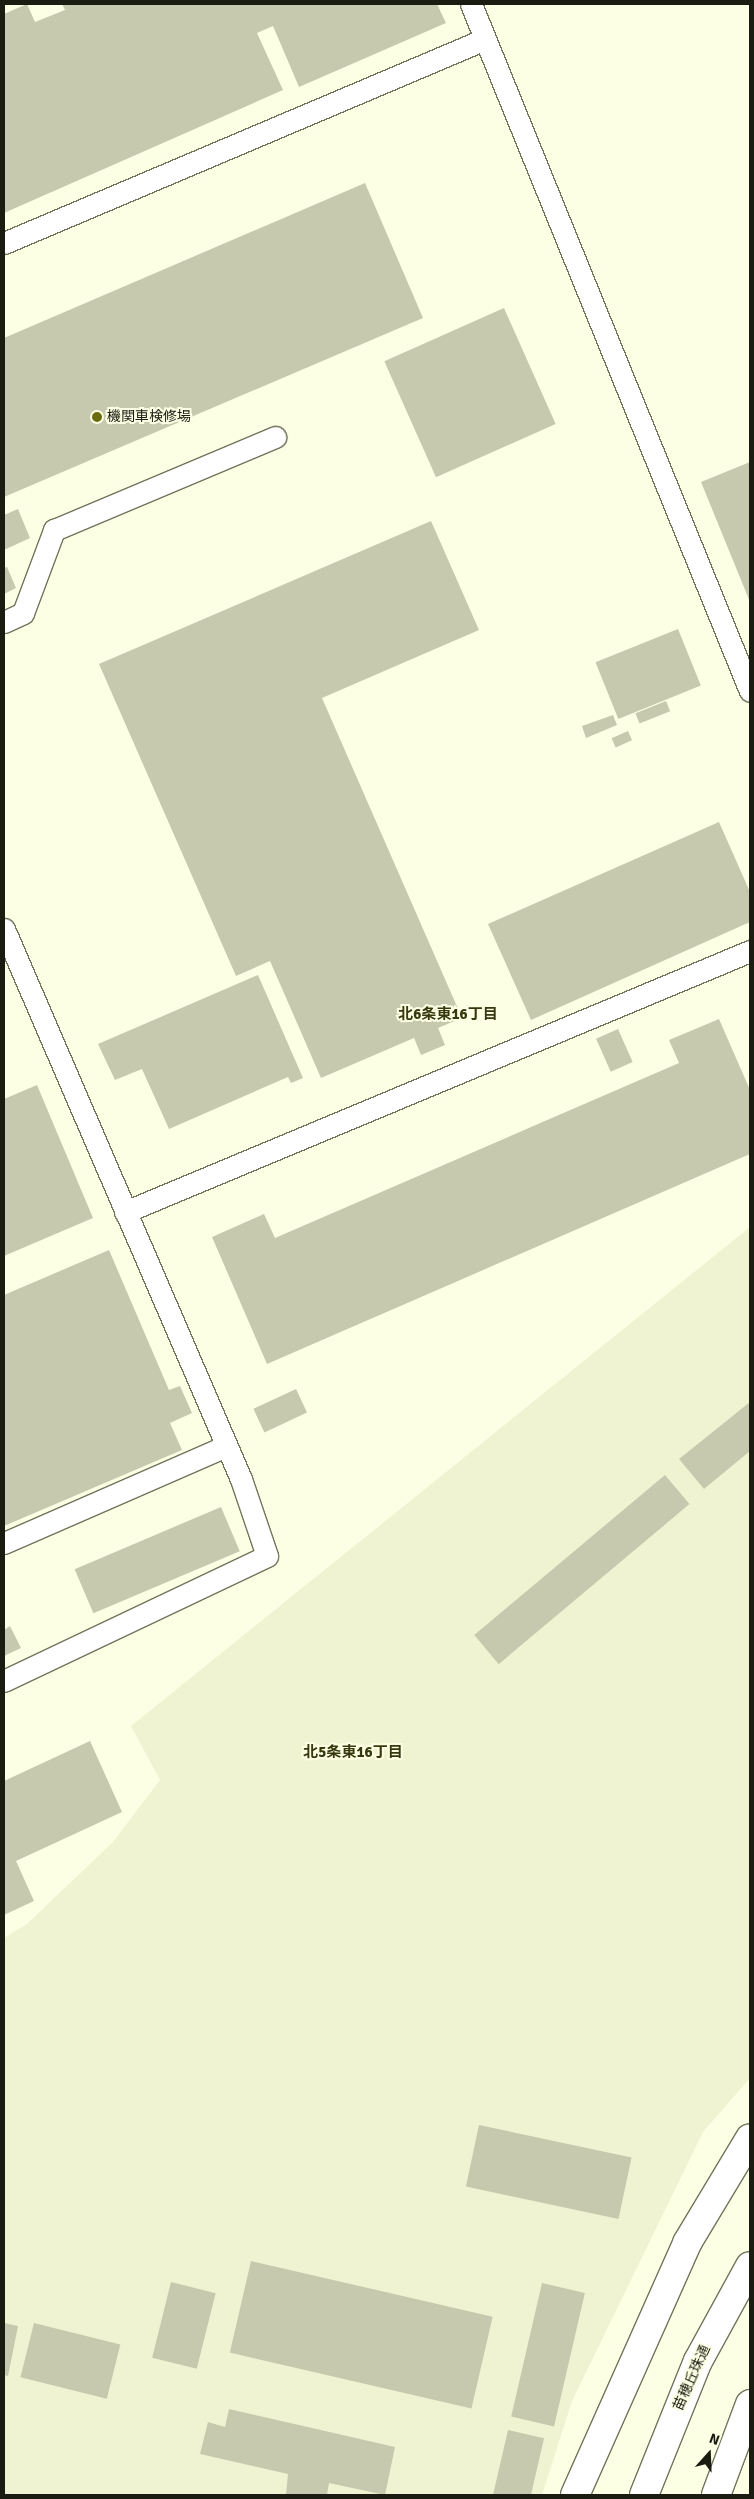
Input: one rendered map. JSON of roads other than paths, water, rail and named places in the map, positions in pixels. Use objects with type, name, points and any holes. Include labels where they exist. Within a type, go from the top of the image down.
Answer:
[{"type":"street","points":[[575,2495],[687,2243],[750,2138]]},
{"type":"street","name":"苗穂丘珠通","points":[[644,2495],[698,2361],[750,2266]]},
{"type":"street","points":[[716,2495],[750,2404]]},
{"type":"lane","points":[[470,4],[750,691]]},
{"type":"lane","points":[[4,243],[485,39]]},
{"type":"lane","points":[[4,622],[23,613],[54,530],[275,437]]},
{"type":"lane","points":[[4,929],[226,1446],[267,1556],[4,1681]]},
{"type":"lane","points":[[125,1212],[750,951]]},
{"type":"lane","points":[[4,1543],[226,1446]]},
{"type":"place","name":"機関車検修場","points":[[97,417]]},
{"type":"district","name":"北6条東16丁目","points":[[448,1015]]},
{"type":"district","name":"北5条東16丁目","points":[[353,1753]]}]
